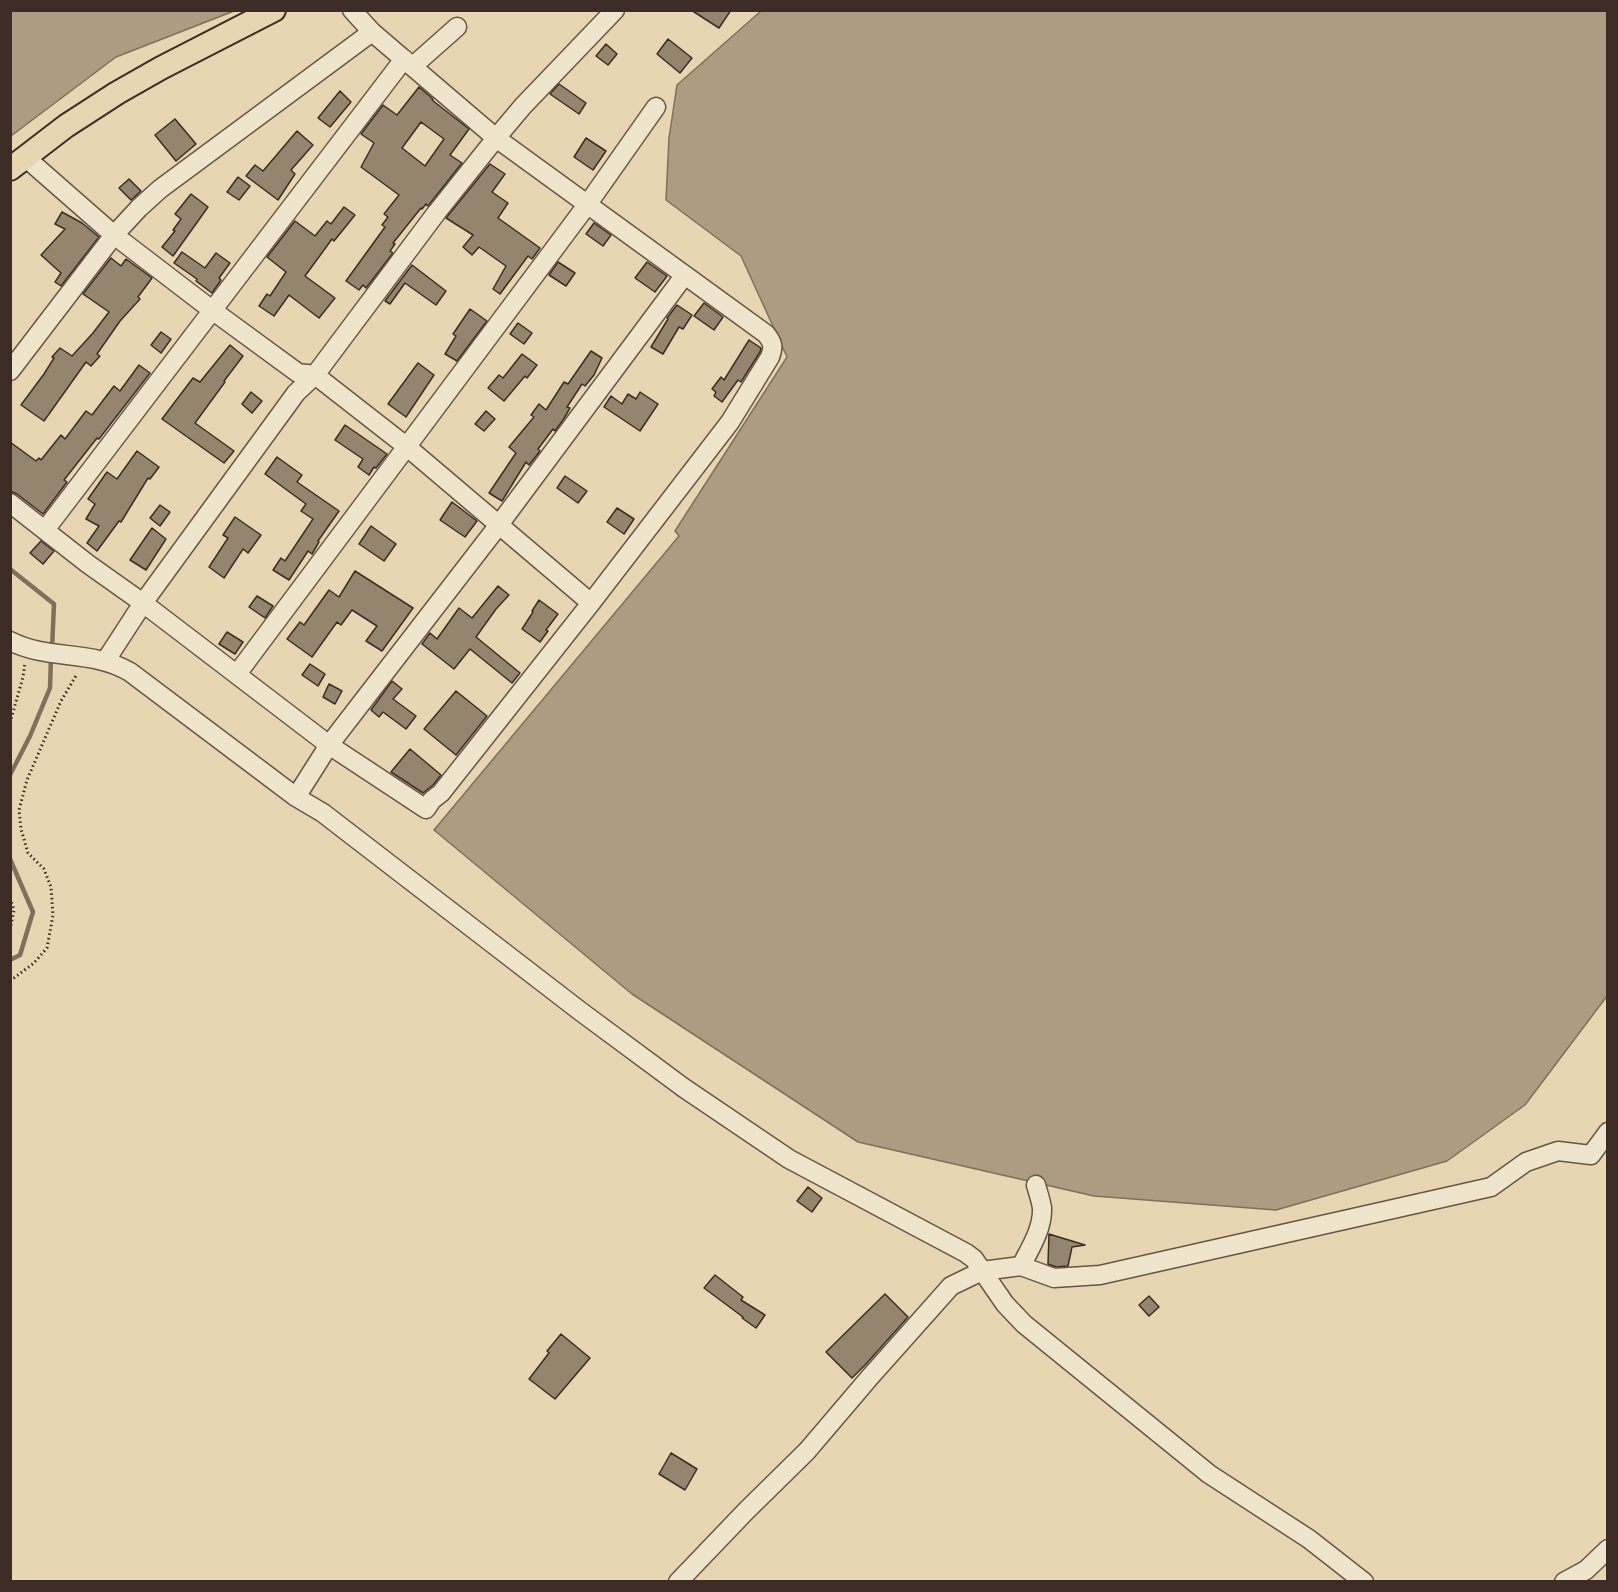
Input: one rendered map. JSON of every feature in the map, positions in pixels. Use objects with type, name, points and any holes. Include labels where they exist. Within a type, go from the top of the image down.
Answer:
[{"type":"main road","points":[[18,163],[66,126],[160,68],[274,10]]},
{"type":"street","points":[[10,503],[329,745],[426,809],[591,603],[730,422],[773,350],[773,342],[766,334],[496,138],[372,32],[352,10]]},
{"type":"street","points":[[106,660],[143,603],[296,393],[315,375],[436,212],[523,106],[615,10]]},
{"type":"street","points":[[45,530],[212,310],[408,63],[457,27]]},
{"type":"street","points":[[10,371],[114,235],[139,208],[160,189],[372,32]]},
{"type":"street","points":[[237,674],[587,205],[656,107]]},
{"type":"street","points":[[18,163],[298,373],[315,375],[406,446],[591,603]]},
{"type":"street","points":[[296,797],[329,745],[498,526],[684,276]]},
{"type":"street","points":[[18,645],[106,660],[130,672],[296,797],[323,813],[684,1088],[789,1160],[966,1253],[974,1259],[1005,1304],[1024,1324],[1209,1474],[1308,1539],[1364,1581]]},
{"type":"street","points":[[678,1581],[807,1451],[951,1286],[982,1270],[1022,1266],[1054,1278],[1100,1275],[1491,1187],[1526,1162],[1557,1151],[1591,1155],[1608,1132]]},
{"type":"street","points":[[1022,1266],[1035,1239],[1040,1222],[1042,1209],[1036,1185]]},
{"type":"street","points":[[1564,1581],[1586,1570],[1608,1550]]},
{"type":"path","points":[[10,723],[23,677],[18,645]]},
{"type":"path","points":[[10,981],[34,963],[47,948],[53,915],[51,887],[44,869],[28,853],[21,829],[19,810],[27,780],[82,657]]},
{"type":"path","points":[[10,898],[14,910],[10,930]]},
{"type":"shaded area","points":[[11,10],[234,11],[116,57],[11,136]]},
{"type":"shaded area","points":[[761,11],[1607,11],[1607,996],[1525,1105],[1447,1161],[1276,1210],[1094,1196],[858,1142],[632,994],[434,830],[679,536],[675,531],[787,357],[741,256],[666,200],[669,138],[677,85]]},
{"type":"building","points":[[691,10],[731,10],[719,28]]},
{"type":"building","points":[[668,39],[692,58],[680,73],[657,54]]},
{"type":"building","points":[[606,44],[617,54],[608,65],[596,56]]},
{"type":"building","points":[[559,84],[586,103],[579,114],[550,94]]},
{"type":"building","points":[[419,87],[469,129],[450,155],[462,163],[428,206],[426,204],[421,208],[393,243],[395,244],[390,251],[393,253],[366,288],[363,285],[359,290],[346,281],[385,227],[382,225],[388,217],[384,214],[399,195],[361,167],[374,143],[361,134],[383,105],[397,115]],"holes":[[[421,122],[444,139],[425,166],[402,148]]]},
{"type":"building","points":[[340,91],[351,102],[330,127],[318,118]]},
{"type":"building","points":[[175,119],[196,144],[176,161],[155,135]]},
{"type":"building","points":[[297,131],[313,145],[291,170],[295,174],[278,200],[246,176],[255,165],[263,171]]},
{"type":"building","points":[[586,138],[606,151],[593,170],[574,157]]},
{"type":"building","points":[[490,164],[505,174],[492,192],[508,203],[498,218],[540,248],[532,259],[528,256],[500,294],[493,289],[506,266],[479,247],[472,255],[463,247],[473,235],[446,218]]},
{"type":"building","points":[[238,177],[250,186],[239,200],[227,192]]},
{"type":"building","points":[[129,179],[141,191],[131,200],[119,188]]},
{"type":"building","points":[[191,194],[208,207],[173,256],[162,247],[181,219],[175,214]]},
{"type":"building","points":[[344,207],[355,215],[334,241],[332,239],[305,276],[335,298],[319,318],[289,295],[274,316],[259,306],[267,294],[270,296],[286,272],[267,257],[295,221],[315,236],[327,221],[331,224]]},
{"type":"building","points":[[62,212],[82,223],[99,237],[61,286],[55,282],[61,273],[41,255],[65,229],[55,224]]},
{"type":"building","points":[[594,223],[611,235],[603,246],[586,234]]},
{"type":"building","points":[[182,252],[205,268],[216,253],[230,263],[212,293],[174,263]]},
{"type":"building","points":[[111,258],[121,266],[126,259],[152,278],[138,297],[140,299],[120,321],[97,354],[100,356],[91,366],[86,362],[44,421],[21,405],[60,348],[72,356],[109,312],[83,294]]},
{"type":"building","points":[[558,262],[575,273],[566,286],[549,275]]},
{"type":"building","points":[[647,262],[667,276],[655,292],[635,278]]},
{"type":"building","points":[[412,265],[446,291],[436,305],[405,283],[390,304],[385,301]]},
{"type":"building","points":[[704,303],[723,317],[714,330],[694,316]]},
{"type":"building","points":[[677,305],[692,315],[683,329],[679,327],[663,354],[651,347]]},
{"type":"building","points":[[470,309],[487,321],[457,361],[445,354],[456,336],[453,334]]},
{"type":"building","points":[[518,323],[532,333],[524,344],[510,334]]},
{"type":"building","points":[[161,332],[171,339],[161,353],[151,345]]},
{"type":"building","points":[[749,340],[761,348],[760,352],[741,382],[738,380],[722,402],[714,396],[716,392],[712,389],[721,377],[724,380]]},
{"type":"building","points":[[230,345],[243,356],[195,423],[234,451],[224,463],[162,419],[193,378],[200,382]]},
{"type":"building","points":[[591,351],[602,358],[594,375],[585,386],[582,384],[567,407],[570,408],[563,420],[555,431],[553,429],[529,465],[526,462],[502,501],[489,493],[516,453],[509,447],[534,417],[531,415],[539,404],[546,410],[564,382],[568,384]]},
{"type":"building","points":[[522,354],[537,365],[504,401],[488,388],[499,375],[503,378]]},
{"type":"building","points":[[418,363],[434,375],[406,417],[388,404]]},
{"type":"building","points":[[139,365],[150,373],[64,480],[67,482],[43,514],[10,491],[10,442],[36,461],[39,458],[41,460],[61,435],[65,439],[86,411],[92,415],[114,386],[120,391]]},
{"type":"building","points":[[251,392],[262,401],[252,413],[242,404]]},
{"type":"building","points":[[640,392],[658,404],[640,431],[604,407],[611,396],[622,404],[628,394],[636,399]]},
{"type":"building","points":[[486,411],[495,419],[484,431],[475,424]]},
{"type":"building","points":[[345,425],[387,454],[369,475],[358,467],[363,459],[335,440]]},
{"type":"building","points":[[137,451],[159,467],[150,479],[148,478],[121,522],[119,521],[97,551],[87,543],[99,526],[86,519],[95,504],[88,499],[107,472],[117,479]]},
{"type":"building","points":[[277,457],[302,475],[297,482],[339,511],[318,541],[312,554],[308,551],[289,580],[273,570],[281,558],[285,561],[313,519],[301,511],[306,504],[265,474]]},
{"type":"building","points":[[565,476],[587,491],[578,503],[557,488]]},
{"type":"building","points":[[452,502],[477,521],[465,537],[440,520]]},
{"type":"building","points":[[160,505],[170,512],[160,526],[150,518]]},
{"type":"building","points":[[617,508],[634,519],[624,534],[607,522]]},
{"type":"building","points":[[235,517],[261,535],[248,553],[243,549],[224,578],[209,567],[228,538],[223,535]]},
{"type":"building","points":[[371,526],[396,544],[384,561],[359,544]]},
{"type":"building","points":[[152,528],[166,539],[146,570],[130,560]]},
{"type":"building","points":[[41,541],[54,551],[43,564],[30,553]]},
{"type":"building","points":[[355,571],[413,608],[382,651],[366,641],[377,626],[352,610],[341,625],[337,622],[312,657],[287,639],[300,622],[304,625],[329,590],[339,597]]},
{"type":"building","points":[[498,586],[509,595],[476,637],[520,673],[512,683],[470,649],[454,669],[422,644],[430,633],[437,639],[459,608],[472,618]]},
{"type":"building","points":[[257,596],[273,606],[265,618],[249,607]]},
{"type":"building","points":[[539,600],[558,614],[540,642],[522,629]]},
{"type":"building","points":[[227,632],[243,642],[235,654],[219,644]]},
{"type":"building","points":[[310,664],[325,674],[318,686],[302,675]]},
{"type":"building","points":[[392,681],[402,689],[393,699],[416,716],[406,729],[383,712],[379,717],[371,710]]},
{"type":"building","points":[[329,684],[342,691],[335,704],[323,697]]},
{"type":"building","points":[[456,691],[487,716],[456,755],[424,729]]},
{"type":"building","points":[[410,749],[441,775],[423,793],[391,772]]},
{"type":"building","points":[[808,1187],[822,1198],[812,1212],[797,1201]]},
{"type":"building","points":[[1049,1234],[1085,1245],[1072,1247],[1068,1266],[1056,1267],[1048,1264]]},
{"type":"building","points":[[715,1275],[743,1297],[741,1300],[765,1315],[756,1328],[704,1288]]},
{"type":"building","points":[[885,1294],[908,1317],[852,1378],[826,1352]]},
{"type":"building","points":[[1149,1296],[1159,1307],[1149,1316],[1139,1305]]},
{"type":"building","points":[[561,1334],[590,1358],[555,1399],[529,1379]]},
{"type":"building","points":[[671,1453],[697,1469],[685,1490],[659,1474]]},
{"type":"waterway","points":[[10,569],[54,604],[52,649]]},
{"type":"waterway","points":[[10,775],[30,736],[50,688],[51,657]]},
{"type":"waterway","points":[[10,859],[33,912],[20,955],[10,960]]}]
